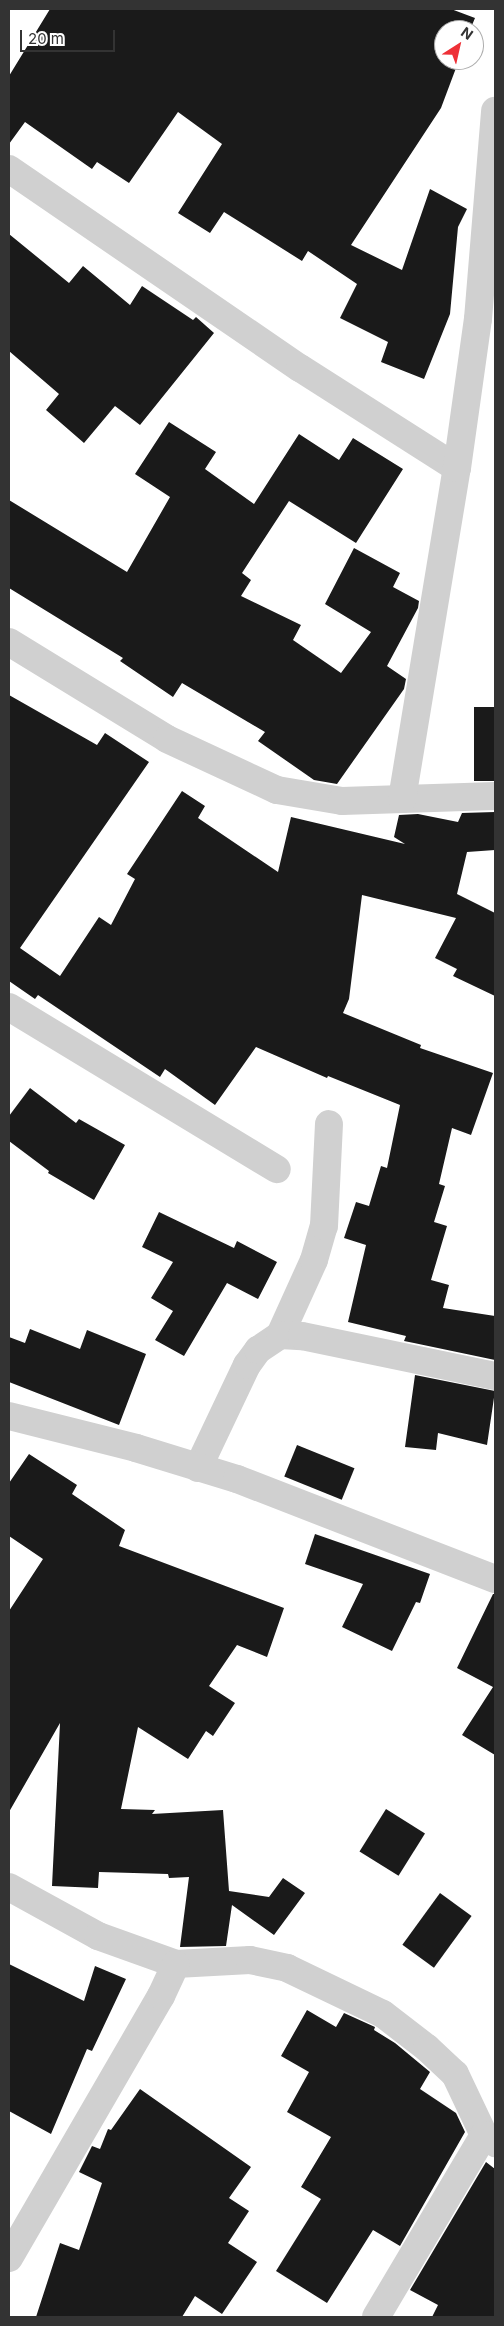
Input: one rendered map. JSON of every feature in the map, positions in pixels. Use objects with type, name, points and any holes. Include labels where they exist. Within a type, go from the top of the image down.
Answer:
[{"type":"street","points":[[402,799],[457,468],[478,319],[495,111]]},
{"type":"street","points":[[9,169],[300,368],[457,468]]},
{"type":"street","points":[[9,642],[167,739],[277,790],[342,801],[495,796]]},
{"type":"street","points":[[9,1007],[277,1169]]},
{"type":"street","points":[[198,1468],[246,1365],[258,1350],[280,1335],[314,1260],[324,1226],[329,1124]]},
{"type":"street","points":[[280,1335],[302,1336],[495,1376]]},
{"type":"street","points":[[9,1416],[136,1448],[237,1479],[495,1579]]},
{"type":"street","points":[[9,1888],[98,1936],[176,1964],[250,1960],[287,1968],[383,2014],[427,2048],[455,2074],[490,2139],[376,2317]]},
{"type":"street","points":[[9,2258],[161,1996],[176,1964]]},
{"type":"building","points":[[50,9],[451,9],[475,18],[474,20],[434,20],[434,70],[455,70],[441,108],[351,245],[402,270],[430,189],[467,209],[458,227],[450,314],[424,379],[381,362],[388,342],[340,318],[357,284],[308,251],[302,261],[224,212],[210,233],[178,213],[222,144],[178,112],[129,183],[97,162],[92,169],[25,122],[9,144],[9,76]]},
{"type":"building","points":[[9,234],[69,283],[83,266],[130,305],[142,286],[193,320],[196,317],[214,333],[140,425],[115,406],[84,443],[46,410],[59,394],[9,351]]},
{"type":"building","points":[[169,422],[216,452],[205,469],[254,504],[299,434],[339,460],[353,438],[403,469],[356,543],[289,501],[242,573],[251,580],[241,596],[301,625],[293,640],[341,673],[371,632],[325,604],[354,548],[400,573],[393,587],[419,601],[418,608],[387,666],[406,679],[404,689],[337,784],[314,780],[258,741],[265,732],[182,683],[173,697],[120,661],[123,658],[9,588],[9,500],[127,572],[170,497],[135,474]]},
{"type":"building","points":[[9,695],[97,745],[105,733],[149,762],[20,948],[60,976],[99,917],[111,925],[135,879],[127,874],[182,791],[205,806],[198,818],[278,872],[291,817],[405,844],[394,837],[399,815],[418,814],[458,822],[462,813],[495,812],[495,850],[467,852],[457,894],[495,913],[495,996],[453,976],[457,969],[435,958],[456,918],[362,895],[349,999],[343,1013],[421,1045],[420,1048],[493,1073],[471,1135],[452,1128],[439,1184],[445,1186],[434,1222],[447,1226],[431,1280],[449,1285],[443,1308],[495,1316],[495,1360],[404,1341],[406,1336],[348,1322],[366,1245],[344,1238],[356,1202],[369,1206],[381,1166],[387,1168],[400,1105],[328,1076],[327,1078],[256,1047],[215,1105],[165,1069],[160,1077],[38,995],[35,999],[9,981]]},
{"type":"building","points":[[474,707],[495,707],[495,781],[474,781]]},
{"type":"building","points":[[30,1088],[76,1123],[79,1119],[125,1145],[94,1200],[48,1173],[49,1171],[9,1141],[9,1116]]},
{"type":"building","points":[[159,1212],[234,1248],[237,1241],[277,1262],[258,1299],[227,1283],[184,1356],[155,1340],[173,1311],[151,1298],[173,1262],[142,1247]]},
{"type":"building","points":[[30,1329],[80,1349],[87,1330],[146,1354],[119,1425],[9,1382],[9,1337],[25,1343]]},
{"type":"building","points":[[415,1375],[495,1391],[487,1445],[438,1433],[436,1450],[405,1447]]},
{"type":"building","points":[[297,1445],[354,1468],[342,1500],[284,1477]]},
{"type":"building","points":[[29,1454],[77,1485],[72,1494],[125,1530],[119,1546],[284,1608],[267,1657],[237,1645],[209,1686],[235,1703],[213,1736],[206,1731],[188,1759],[138,1727],[121,1809],[155,1810],[152,1814],[223,1810],[229,1891],[269,1897],[283,1878],[305,1893],[274,1935],[232,1905],[226,1946],[180,1947],[189,1877],[169,1878],[168,1874],[99,1872],[98,1888],[52,1886],[60,1723],[9,1812],[9,1611],[43,1559],[9,1536],[9,1483]]},
{"type":"building","points":[[315,1534],[430,1574],[420,1603],[416,1602],[392,1651],[342,1627],[363,1584],[305,1564]]},
{"type":"building","points":[[493,1594],[495,1594],[495,1755],[462,1735],[493,1687],[457,1668]]},
{"type":"building","points":[[386,1809],[425,1833],[399,1876],[360,1851]]},
{"type":"building","points":[[440,1893],[472,1916],[434,1968],[402,1945]]},
{"type":"building","points":[[9,1964],[84,2001],[95,1966],[126,1979],[92,2051],[87,2049],[51,2134],[9,2111]]},
{"type":"building","points":[[307,2010],[336,2027],[344,2013],[375,2027],[374,2030],[395,2043],[430,2072],[420,2089],[456,2113],[465,2132],[400,2246],[373,2230],[327,2303],[276,2271],[321,2199],[301,2187],[331,2137],[287,2112],[309,2072],[281,2056]]},
{"type":"building","points":[[140,2089],[251,2167],[229,2198],[249,2211],[228,2243],[257,2262],[222,2314],[195,2296],[182,2317],[36,2317],[60,2243],[79,2250],[102,2183],[79,2172],[92,2146],[100,2149],[108,2129],[111,2130]]},
{"type":"building","points":[[486,2162],[495,2169],[495,2317],[432,2317],[438,2305],[410,2290]]}]
